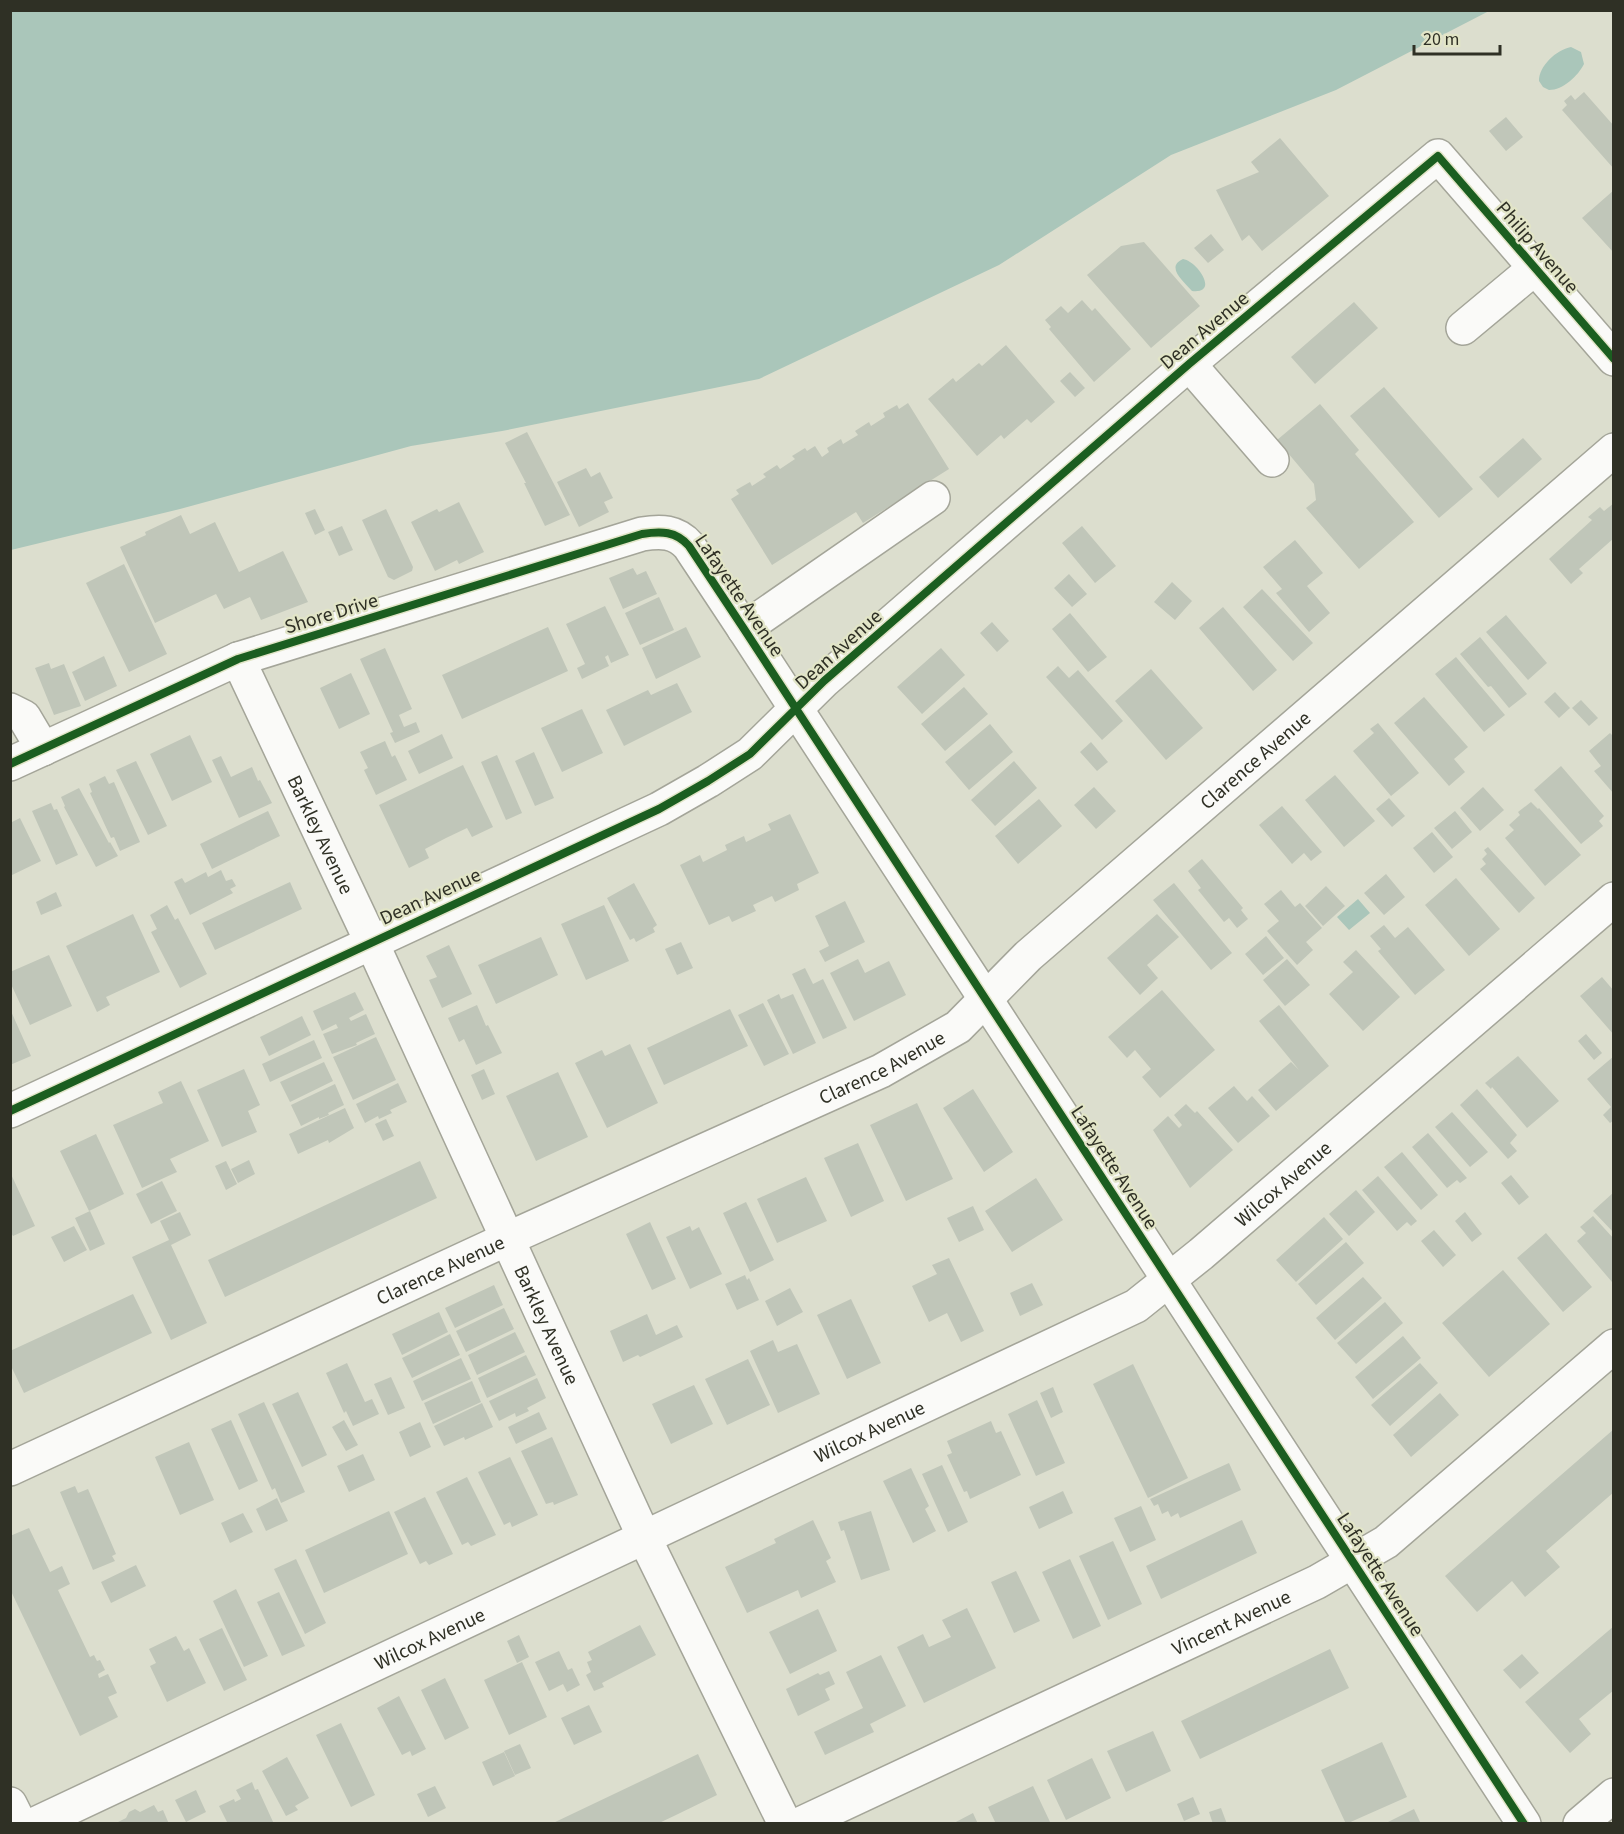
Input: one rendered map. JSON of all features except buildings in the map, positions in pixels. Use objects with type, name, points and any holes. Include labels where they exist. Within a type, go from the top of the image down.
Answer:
[{"type":"street","name":"Philip Avenue","points":[[1438,156],[1614,360]]},
{"type":"street","name":"Dean Avenue","points":[[10,1111],[371,941],[659,809],[750,754],[824,681],[1190,364],[1438,156]]},
{"type":"street","points":[[1463,328],[1535,268]]},
{"type":"street","points":[[1190,364],[1272,460]]},
{"type":"street","name":"Clarence Avenue","points":[[10,1469],[507,1239],[881,1071],[958,1027],[1028,956],[1614,450]]},
{"type":"street","points":[[744,629],[933,498]]},
{"type":"street","name":"Shore Drive","points":[[10,764],[238,659],[642,534],[658,532],[674,534]]},
{"type":"street","name":"Lafayette Avenue","points":[[674,534],[689,546],[744,629],[1524,1824]]},
{"type":"street","name":"Barkley Avenue","points":[[238,659],[371,941],[644,1537],[784,1824]]},
{"type":"street","points":[[10,710],[24,717],[43,749]]},
{"type":"street","name":"Wilcox Avenue","points":[[35,1824],[1136,1305],[1217,1240],[1614,899]]},
{"type":"street","name":"Vincent Avenue","points":[[800,1824],[1317,1582],[1353,1562],[1386,1542],[1614,1346]]},
{"type":"street","points":[[1580,1824],[1614,1795]]},
{"type":"street","points":[[10,1804],[20,1824]]},
{"type":"shaded area","points":[[10,11],[1489,11],[1336,90],[1171,155],[999,265],[759,379],[502,431],[411,446],[180,509],[11,550]]},
{"type":"shaded area","points":[[1571,47],[1581,52],[1584,64],[1581,69],[1570,82],[1560,88],[1549,90],[1543,87],[1539,81],[1545,64],[1560,51]]},
{"type":"shaded area","points":[[1183,259],[1194,265],[1203,277],[1204,288],[1200,291],[1192,291],[1178,275],[1176,266]]},
{"type":"shaded area","points":[[1358,899],[1370,913],[1349,930],[1337,917]]},
{"type":"cycle path","points":[[10,1111],[659,809],[750,754],[824,681],[1189,364],[1438,156],[1614,359]]},
{"type":"cycle path","points":[[10,764],[238,659],[642,534],[656,532],[679,537],[689,546],[744,629],[1524,1824]]}]
